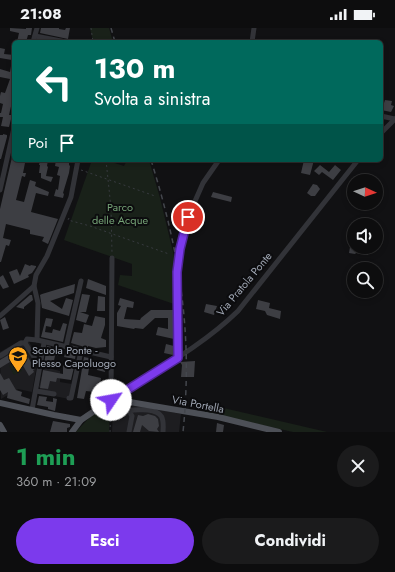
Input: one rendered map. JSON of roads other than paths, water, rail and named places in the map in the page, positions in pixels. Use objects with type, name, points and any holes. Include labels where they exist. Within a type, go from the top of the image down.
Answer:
[{"type":"main road","name":"Via Portella","points":[[111,399],[203,415],[279,432]]},
{"type":"main road","name":"Via Pratola Ponte","points":[[72,432],[81,420],[111,399]]},
{"type":"main road","points":[[0,403],[81,420]]},
{"type":"main road","points":[[0,425],[4,432]]},
{"type":"street","points":[[34,40],[36,28]]},
{"type":"street","points":[[252,40],[254,28]]},
{"type":"street","points":[[35,36],[56,40]]},
{"type":"street","points":[[383,116],[395,119]]},
{"type":"street","points":[[383,131],[395,119]]},
{"type":"street","points":[[0,190],[12,137]]},
{"type":"street","points":[[37,340],[38,303],[34,286],[36,276],[47,256],[71,197],[78,162]]},
{"type":"street","points":[[178,358],[177,272],[180,249],[188,217],[203,183],[218,162]]},
{"type":"street","name":"Via Pratola Ponte","points":[[111,399],[178,358],[221,327],[238,311],[356,162]]},
{"type":"street","points":[[111,399],[112,258]]},
{"type":"street","points":[[66,347],[81,281]]},
{"type":"street","points":[[0,316],[34,286]]},
{"type":"street","points":[[0,356],[21,343],[25,343],[26,339],[37,340],[44,343],[111,357]]},
{"type":"street","points":[[25,343],[34,357]]},
{"type":"street","points":[[32,410],[44,343]]},
{"type":"street","points":[[70,398],[81,351]]},
{"type":"street","points":[[36,391],[54,394]]},
{"type":"street","points":[[126,401],[132,416],[129,432]]},
{"type":"street","points":[[129,411],[136,409],[157,411],[163,419],[163,432]]},
{"type":"railway","points":[[111,28],[114,40]]},
{"type":"railway","points":[[152,162],[170,228],[182,294],[186,361],[186,396],[183,432]]},
{"type":"place","name":"Scuola Ponte - Plesso Capoluogo","points":[[18,373]]},
{"type":"park label","name":"Parco delle Acque","points":[[120,213]]}]
